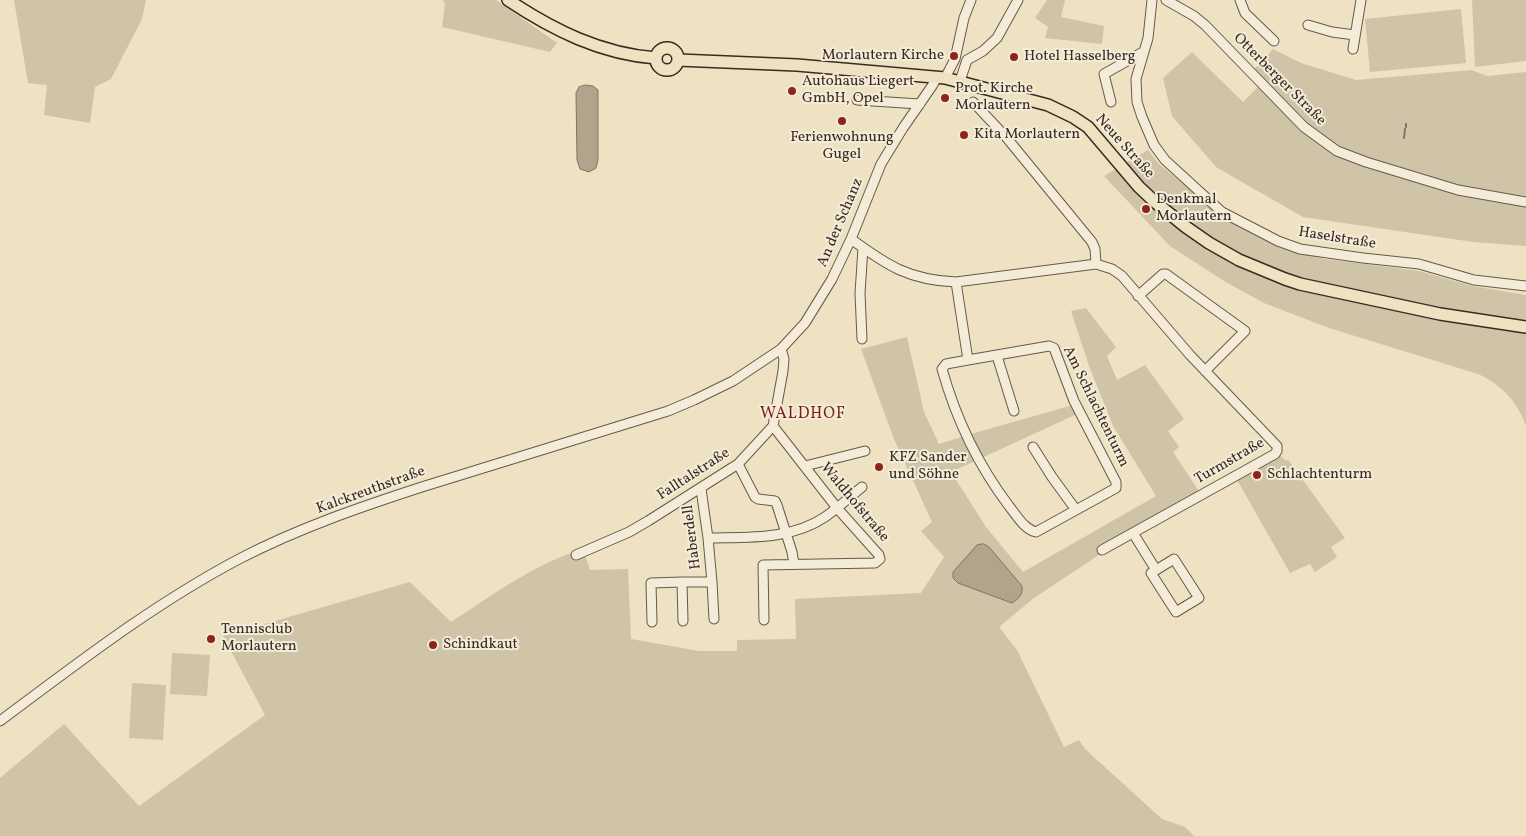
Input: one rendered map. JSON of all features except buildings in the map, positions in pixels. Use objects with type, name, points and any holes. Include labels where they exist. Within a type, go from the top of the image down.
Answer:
[{"type":"main road","name":"Neue Straße","points":[[508,0],[573,38],[623,54],[656,58],[659,52],[668,48],[675,51],[678,60],[812,66],[941,77],[1048,105],[1073,116],[1088,127],[1139,187],[1173,216],[1209,242],[1239,260],[1300,284],[1440,314],[1526,327]]},
{"type":"street","name":"An der Schanz","points":[[781,349],[801,329],[832,279],[889,149],[932,86],[955,59],[964,18],[971,0]]},
{"type":"street","points":[[960,81],[965,63],[969,58],[990,46],[997,38],[1018,0]]},
{"type":"street","name":"Haselstraße","points":[[1152,0],[1148,38],[1136,79],[1137,102],[1154,145],[1165,160],[1222,212],[1278,242],[1300,249],[1419,264],[1474,280],[1526,286]]},
{"type":"street","name":"Otterberger Straße","points":[[1166,0],[1194,16],[1205,25],[1304,127],[1337,151],[1366,162],[1458,190],[1526,202]]},
{"type":"street","points":[[1240,0],[1245,13],[1274,41]]},
{"type":"street","points":[[1353,49],[1361,0]]},
{"type":"street","points":[[1308,24],[1319,29],[1355,35]]},
{"type":"street","points":[[1111,102],[1104,74],[1143,52]]},
{"type":"street","points":[[955,59],[965,63]]},
{"type":"street","points":[[857,100],[920,104]]},
{"type":"street","points":[[851,239],[884,263],[912,276],[941,282],[956,282],[1096,264],[1095,249],[1092,242],[1006,137],[974,102]]},
{"type":"street","points":[[862,339],[860,294],[863,248]]},
{"type":"street","name":"Turmstraße","points":[[1096,264],[1112,269],[1122,276],[1205,371],[1281,451],[1102,550]]},
{"type":"street","points":[[1138,296],[1163,274],[1166,274],[1245,331],[1205,371]]},
{"type":"street","points":[[956,282],[968,360]]},
{"type":"street","name":"Am Schlachtenturm","points":[[1048,346],[1054,348],[1074,402],[1116,482],[1116,488],[1036,532],[1029,530],[1004,498],[975,453],[949,393],[942,369],[946,364],[997,356],[1048,346]]},
{"type":"street","points":[[773,426],[784,371],[784,359],[781,349]]},
{"type":"street","name":"Kalckreuthstraße","points":[[0,721],[106,641],[190,587],[242,558],[293,534],[387,498],[668,411],[733,381],[781,349]]},
{"type":"street","points":[[997,356],[1014,411]]},
{"type":"street","name":"Falltalstraße","points":[[576,555],[629,532],[701,489],[738,464],[773,426]]},
{"type":"street","name":"Waldhofstraße","points":[[773,426],[837,508],[879,555],[880,559],[875,563],[794,564]]},
{"type":"street","points":[[1033,447],[1076,510]]},
{"type":"street","name":"Waldhofstraße","points":[[805,466],[866,452]]},
{"type":"street","points":[[738,464],[755,497],[775,501],[792,552],[794,564],[763,565],[764,620]]},
{"type":"street","points":[[708,538],[772,536],[802,529],[824,518],[862,487]]},
{"type":"street","name":"Haberdell","points":[[701,489],[708,538],[714,619]]},
{"type":"street","points":[[1132,532],[1156,570]]},
{"type":"street","points":[[1174,559],[1198,598],[1176,612],[1151,573],[1156,570],[1174,559]]},
{"type":"street","name":"Haberdell","points":[[682,582],[683,621]]},
{"type":"street","name":"Haberdell","points":[[652,622],[651,583],[712,582]]},
{"type":"shaded area","points":[[14,0],[146,0],[142,19],[111,79],[95,87],[90,123],[44,115],[47,85],[28,83]]},
{"type":"shaded area","points":[[443,0],[496,0],[557,43],[550,52],[442,27],[445,4]]},
{"type":"shaded area","points":[[1047,0],[1065,0],[1061,17],[1104,26],[1102,44],[1045,38],[1048,27],[1035,18]]},
{"type":"shaded area","points":[[1472,0],[1526,0],[1526,61],[1475,67]]},
{"type":"shaded area","points":[[1461,9],[1466,63],[1370,72],[1365,19]]},
{"type":"shaded area","points":[[1273,49],[1301,63],[1356,80],[1472,70],[1487,76],[1526,72],[1526,246],[1473,242],[1303,217],[1216,167],[1172,116],[1163,78],[1192,52],[1243,102],[1261,84],[1251,73]]},
{"type":"shaded area","points":[[593,86],[598,90],[598,160],[596,168],[589,172],[580,169],[577,160],[576,93],[579,87]]},
{"type":"shaded area","points":[[1148,150],[1159,164],[1221,215],[1281,248],[1325,259],[1419,271],[1472,286],[1526,295],[1526,426],[1513,401],[1487,378],[1329,328],[1264,303],[1224,281],[1170,246],[1104,176]]},
{"type":"shaded area","points":[[1086,308],[1116,347],[1107,356],[1117,380],[1145,365],[1184,419],[1168,431],[1179,447],[1173,452],[1202,496],[1108,549],[1034,598],[999,627],[1017,650],[1064,747],[1079,740],[1085,749],[1162,819],[1185,827],[1194,836],[0,836],[0,778],[64,724],[139,806],[265,715],[223,636],[410,582],[451,622],[531,571],[583,549],[590,570],[628,569],[631,639],[699,651],[737,651],[737,640],[796,639],[795,599],[921,593],[944,557],[921,531],[932,522],[894,439],[861,349],[907,337],[924,412],[939,444],[1073,405],[1077,414],[951,472],[986,527],[1023,572],[1156,496],[1113,426],[1089,366],[1071,311]]},
{"type":"shaded area","points":[[1279,454],[1292,465],[1345,538],[1331,547],[1337,557],[1315,572],[1310,564],[1290,573],[1236,478]]},
{"type":"shaded area","points":[[984,544],[989,547],[1022,586],[1020,596],[1012,603],[958,583],[953,578],[953,572],[977,545]]},
{"type":"shaded area","points":[[172,653],[210,655],[207,696],[170,694]]},
{"type":"shaded area","points":[[132,683],[166,685],[163,740],[129,738]]},
{"type":"waterway","points":[[1404,138],[1405,129]]},
{"type":"place","name":"Morlautern Kirche","points":[[954,56]]},
{"type":"place","name":"Hotel Hasselberg","points":[[1014,57]]},
{"type":"place","name":"Autohaus Liegert GmbH, Opel","points":[[792,91]]},
{"type":"place","name":"Prot. Kirche Morlautern","points":[[945,98]]},
{"type":"place","name":"Ferienwohnung Gugel","points":[[842,121]]},
{"type":"place","name":"Kita Morlautern","points":[[964,135]]},
{"type":"place","name":"Denkmal Morlautern","points":[[1146,209]]},
{"type":"place","name":"KFZ Sander und Söhne","points":[[879,467]]},
{"type":"place","name":"Schlachtenturm","points":[[1257,475]]},
{"type":"place","name":"Tennisclub Morlautern","points":[[211,639]]},
{"type":"place","name":"Schindkaut","points":[[433,645]]},
{"type":"district","name":"WALDHOF","points":[[803,415]]}]
